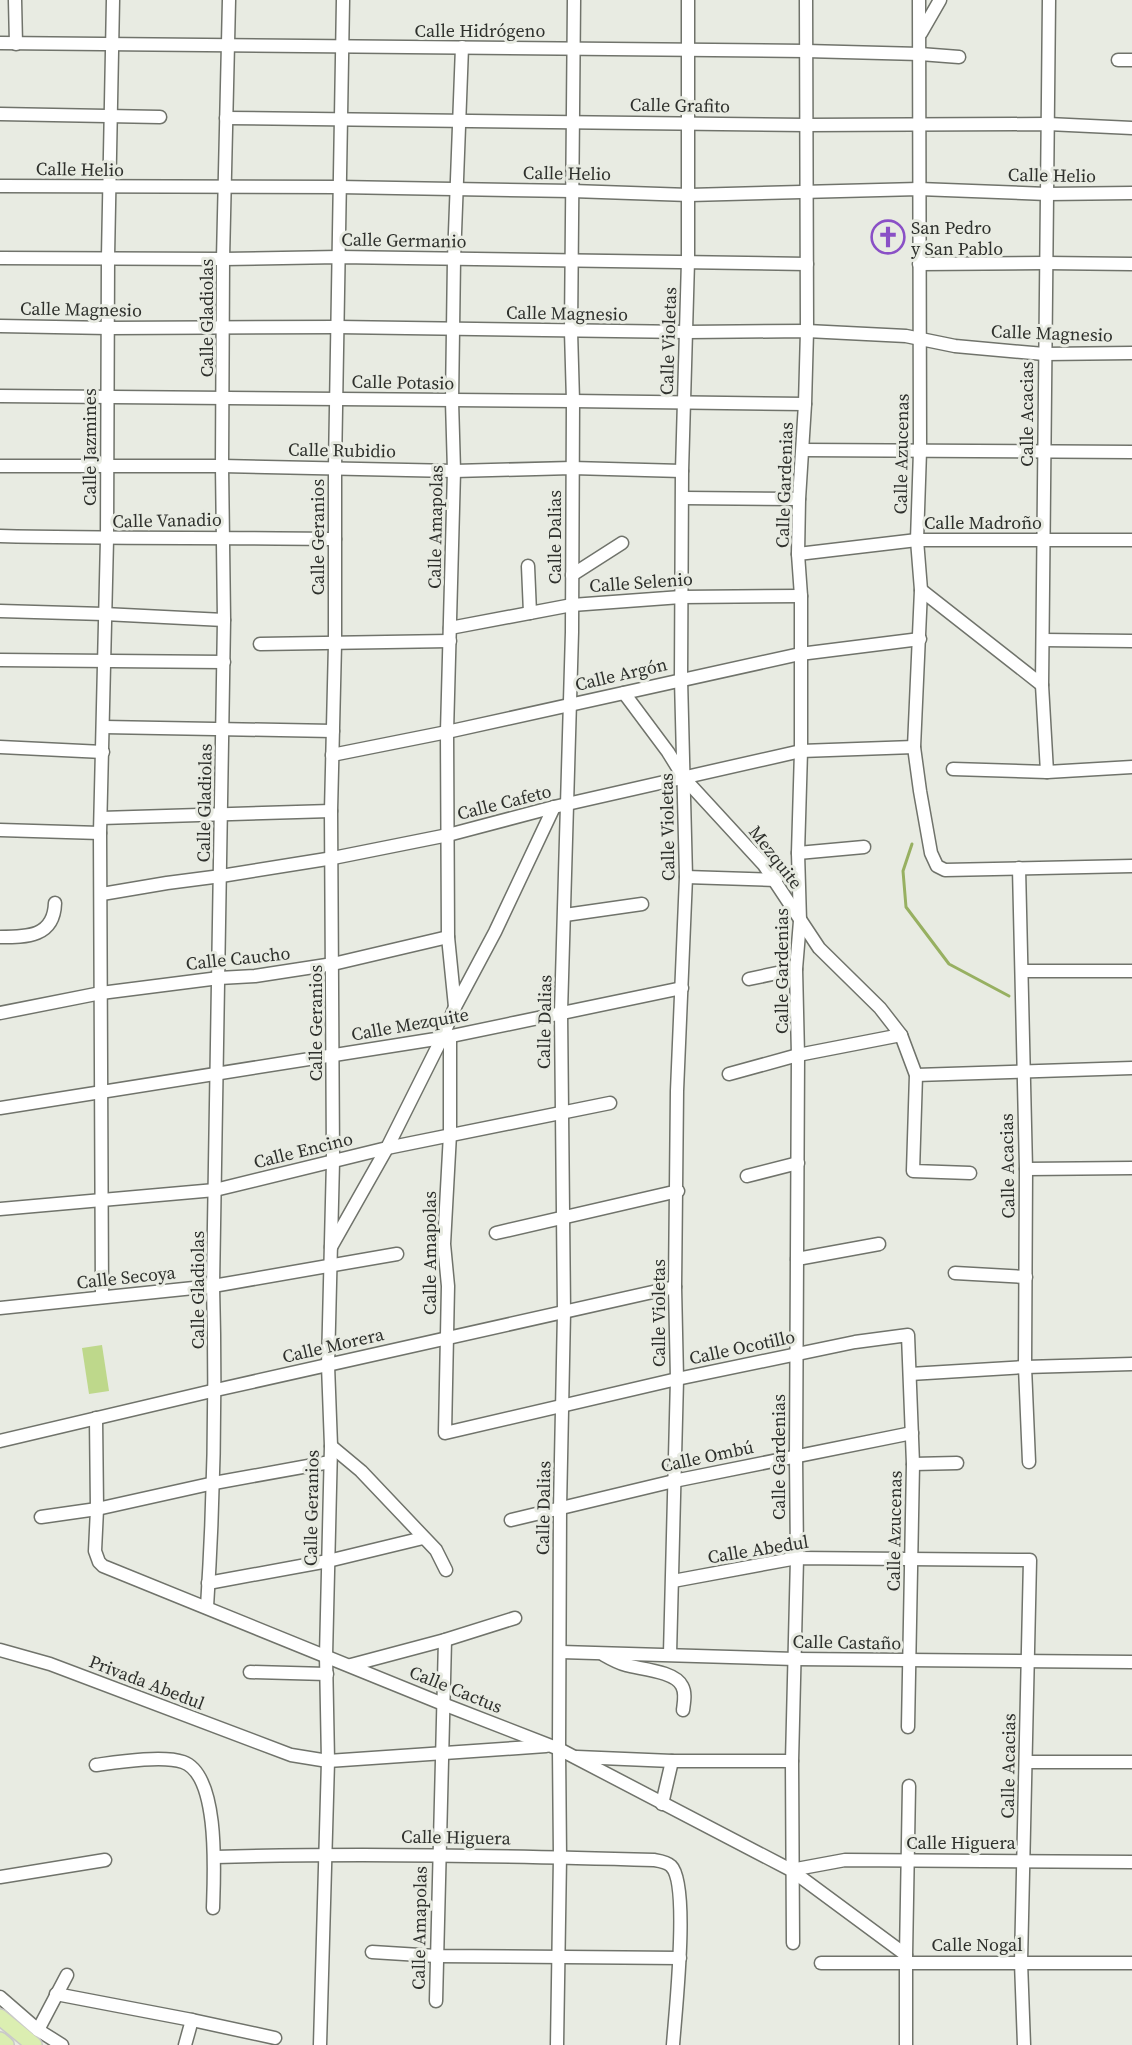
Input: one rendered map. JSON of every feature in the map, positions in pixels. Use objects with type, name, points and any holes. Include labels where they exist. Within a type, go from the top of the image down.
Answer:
[{"type":"main road","points":[[6,2045],[3,2030],[36,2037]]},
{"type":"street","points":[[15,0],[16,44]]},
{"type":"street","name":"Calle Jazmines","points":[[102,894],[100,833],[107,539],[108,257],[113,0]]},
{"type":"street","name":"Calle Gladiolas","points":[[207,1607],[214,1483],[216,1390],[213,1286],[224,662],[223,259],[228,0]]},
{"type":"street","name":"Calle Geranios","points":[[320,2045],[328,1761],[326,1656],[331,1446],[328,1365],[333,1161],[331,811],[335,644],[339,119],[343,0]]},
{"type":"street","name":"Calle Dalias","points":[[556,2045],[560,1857],[555,1747],[561,1652],[560,1508],[564,1312],[561,1012],[572,605],[571,331],[574,0]]},
{"type":"street","name":"Calle Violetas","points":[[670,1654],[677,1379],[675,1287],[678,1191],[677,1091],[686,876],[681,597],[688,261],[688,0]]},
{"type":"street","name":"Calle Gardenias","points":[[793,1943],[792,1761],[797,1558],[798,1055],[796,969],[800,921],[798,853],[801,752],[801,596],[798,554],[807,331],[806,0]]},
{"type":"street","name":"Calle Azucenas","points":[[919,0],[920,451],[917,540],[921,590],[914,747],[934,862],[940,868],[953,870],[1019,868]]},
{"type":"street","points":[[919,35],[940,0]]},
{"type":"street","name":"Calle Acacias","points":[[1047,772],[1042,685],[1048,0]]},
{"type":"street","name":"Calle Hidrógeno","points":[[0,43],[806,51],[959,57]]},
{"type":"street","name":"Calle Amapolas","points":[[455,1007],[448,937],[447,732],[454,471],[452,401],[454,260],[462,47]]},
{"type":"street","points":[[1118,60],[1132,60]]},
{"type":"street","points":[[0,114],[160,117]]},
{"type":"street","name":"Calle Grafito","points":[[226,118],[806,125],[1048,124],[1132,128]]},
{"type":"street","name":"Calle Helio","points":[[0,186],[339,187],[688,195],[919,189],[1047,194],[1132,193]]},
{"type":"street","name":"Calle Germanio","points":[[0,258],[339,257],[807,264]]},
{"type":"street","points":[[920,264],[1132,264]]},
{"type":"street","name":"Calle Magnesio","points":[[0,326],[807,331],[920,338],[955,346],[1044,354],[1132,353]]},
{"type":"street","name":"Calle Potasio","points":[[0,396],[805,404]]},
{"type":"street","points":[[803,450],[1132,452]]},
{"type":"street","name":"Calle Rubidio","points":[[0,466],[335,467],[454,471],[572,468],[682,471]]},
{"type":"street","points":[[684,498],[799,499]]},
{"type":"street","name":"Calle Vanadio","points":[[0,536],[107,539],[222,537],[335,539]]},
{"type":"street","name":"Calle Madroño","points":[[798,554],[917,540],[1132,540]]},
{"type":"street","points":[[572,575],[622,543]]},
{"type":"street","points":[[528,566],[530,613]]},
{"type":"street","points":[[921,590],[1042,685]]},
{"type":"street","name":"Calle Selenio","points":[[450,628],[572,605],[681,597],[801,596]]},
{"type":"street","points":[[0,611],[224,620]]},
{"type":"street","name":"Calle Argón","points":[[332,755],[800,654],[920,639]]},
{"type":"street","points":[[1043,640],[1132,641]]},
{"type":"street","points":[[260,644],[450,641]]},
{"type":"street","points":[[0,660],[104,659],[224,662]]},
{"type":"street","name":"Mezquite","points":[[624,693],[668,752],[684,778],[776,880],[819,948],[880,1008],[901,1035],[916,1074]]},
{"type":"street","points":[[104,727],[333,731]]},
{"type":"street","points":[[0,747],[103,752]]},
{"type":"street","name":"Calle Cafeto","points":[[102,894],[333,858],[448,835],[554,807],[801,752],[914,747]]},
{"type":"street","points":[[953,769],[1047,772],[1132,767]]},
{"type":"street","points":[[330,1248],[446,1037],[455,1007],[495,933],[554,807]]},
{"type":"street","points":[[101,818],[331,811]]},
{"type":"street","points":[[0,830],[100,833]]},
{"type":"street","points":[[798,853],[864,847]]},
{"type":"street","points":[[1019,868],[1132,866]]},
{"type":"street","name":"Calle Acacias","points":[[1019,868],[1026,1169],[1026,1367],[1029,1462]]},
{"type":"street","points":[[686,876],[776,880]]},
{"type":"street","points":[[102,894],[102,1297]]},
{"type":"street","points":[[0,937],[25,937],[46,928],[54,917],[55,903]]},
{"type":"street","points":[[565,915],[642,904]]},
{"type":"street","name":"Calle Caucho","points":[[0,1013],[101,993],[219,978],[255,976],[333,964],[448,937]]},
{"type":"street","points":[[749,979],[796,969]]},
{"type":"street","points":[[1022,971],[1132,971]]},
{"type":"street","name":"Calle Mezquite","points":[[0,1108],[446,1037],[682,988]]},
{"type":"street","points":[[729,1074],[798,1055],[901,1035]]},
{"type":"street","name":"Calle Amapolas","points":[[445,1433],[448,1286],[444,1244],[450,1134],[446,1037]]},
{"type":"street","points":[[970,1173],[913,1171],[916,1074],[1132,1068]]},
{"type":"street","name":"Calle Encino","points":[[0,1209],[215,1190],[450,1134],[610,1103]]},
{"type":"street","points":[[747,1176],[798,1163]]},
{"type":"street","points":[[1026,1169],[1132,1168]]},
{"type":"street","points":[[496,1233],[678,1191]]},
{"type":"street","points":[[797,1259],[879,1245]]},
{"type":"street","name":"Calle Secoya","points":[[0,1308],[213,1286],[397,1254]]},
{"type":"street","points":[[955,1273],[1026,1277]]},
{"type":"street","name":"Calle Morera","points":[[0,1441],[675,1287]]},
{"type":"street","name":"Calle Azucenas","points":[[908,1335],[913,1464],[908,1728]]},
{"type":"street","name":"Calle Ocotillo","points":[[445,1433],[677,1379],[863,1340],[908,1335]]},
{"type":"street","points":[[910,1374],[1132,1364]]},
{"type":"street","points":[[96,1418],[97,1509]]},
{"type":"street","name":"Calle Ombú","points":[[511,1520],[674,1481],[912,1433]]},
{"type":"street","points":[[331,1446],[361,1471],[436,1550],[446,1570]]},
{"type":"street","points":[[41,1517],[97,1509],[214,1483],[330,1462]]},
{"type":"street","points":[[913,1464],[957,1463]]},
{"type":"street","name":"Calle Cactus","points":[[97,1509],[95,1551],[99,1563],[103,1566],[555,1747],[791,1870],[906,1958]]},
{"type":"street","points":[[208,1583],[328,1561],[423,1538]]},
{"type":"street","name":"Calle Abedul","points":[[673,1581],[797,1558],[1030,1560]]},
{"type":"street","name":"Calle Acacias","points":[[1024,2045],[1023,1860],[1030,1560]]},
{"type":"street","points":[[351,1665],[445,1640],[515,1618]]},
{"type":"street","name":"Calle Amapolas","points":[[436,2001],[444,1754],[445,1640]]},
{"type":"street","name":"Privada Abedul","points":[[0,1650],[50,1664],[279,1752],[328,1761],[555,1747]]},
{"type":"street","name":"Calle Castaño","points":[[561,1652],[909,1661],[1132,1662]]},
{"type":"street","points":[[602,1654],[616,1662],[651,1670],[681,1683],[684,1692],[683,1710]]},
{"type":"street","points":[[250,1672],[327,1674]]},
{"type":"street","points":[[574,1757],[672,1761],[792,1761]]},
{"type":"street","points":[[96,1765],[171,1760],[193,1767],[204,1783],[215,1857],[213,1908]]},
{"type":"street","points":[[662,1804],[672,1761]]},
{"type":"street","points":[[1026,1762],[1132,1762]]},
{"type":"street","points":[[906,2045],[909,1786]]},
{"type":"street","name":"Calle Higuera","points":[[215,1857],[326,1854],[439,1855],[666,1862],[676,1873],[680,1888],[680,1958]]},
{"type":"street","points":[[0,1877],[105,1860]]},
{"type":"street","name":"Calle Higuera","points":[[791,1870],[845,1860],[1132,1862]]},
{"type":"street","points":[[372,1952],[436,1956],[680,1958],[673,2045]]},
{"type":"street","name":"Calle Nogal","points":[[821,1963],[906,1958],[1132,1963]]},
{"type":"street","points":[[36,2037],[67,1974]]},
{"type":"street","points":[[56,1994],[275,2038]]},
{"type":"street","points":[[0,1997],[36,2037],[62,2045]]},
{"type":"street","points":[[185,2045],[192,2020]]},
{"type":"green space","points":[[102,1345],[109,1391],[89,1394],[82,1348]]},
{"type":"waterway","points":[[912,844],[903,871],[906,907],[949,964],[1009,996]]},
{"type":"place","name":"San Pedro y San Pablo","points":[[888,237]]}]
